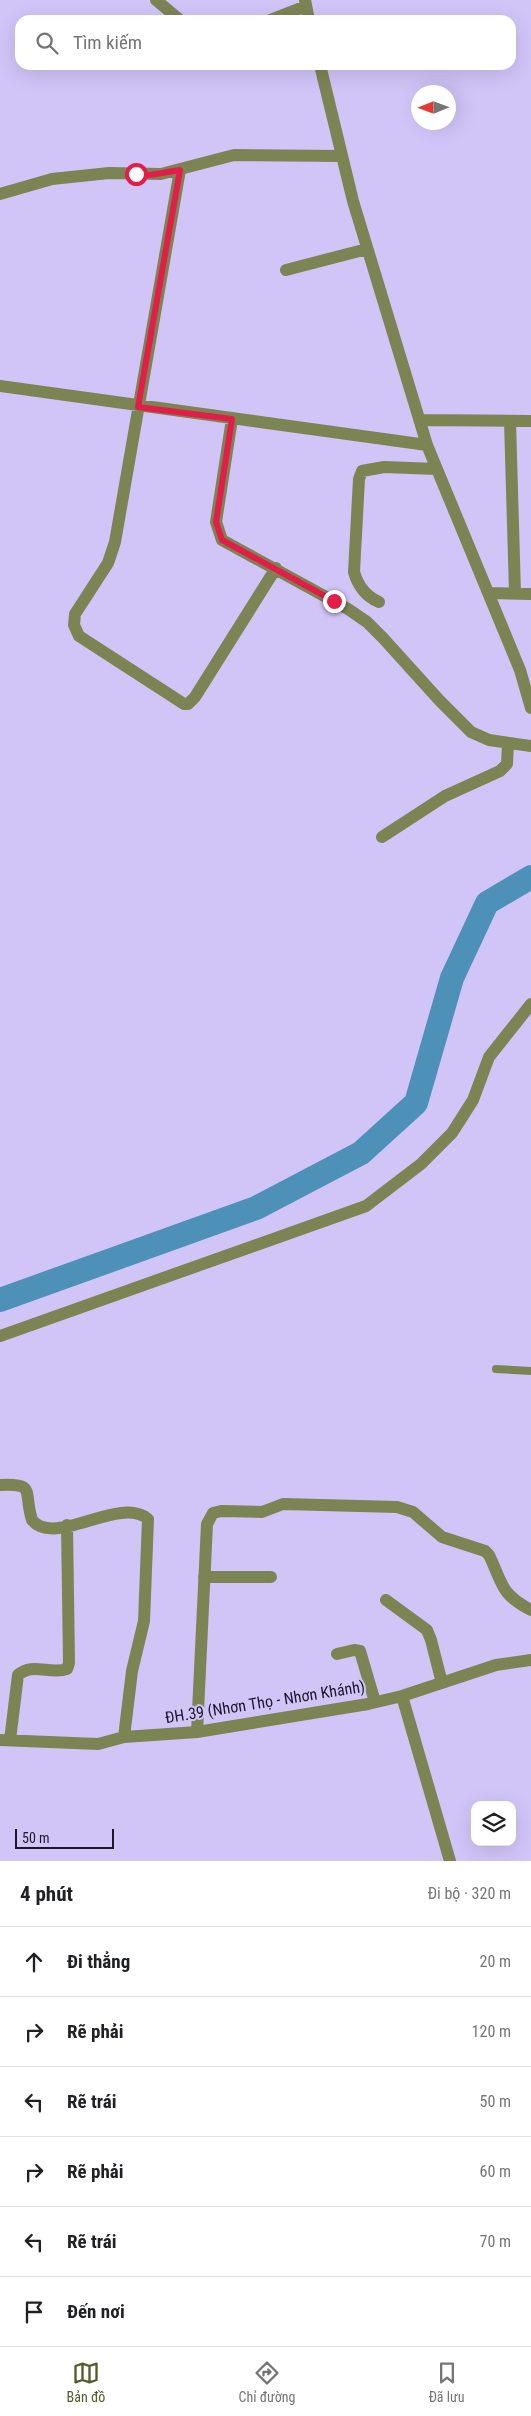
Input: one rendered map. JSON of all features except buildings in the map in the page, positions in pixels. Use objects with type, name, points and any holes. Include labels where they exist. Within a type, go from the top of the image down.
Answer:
[{"type":"street","points":[[156,0],[174,15]]},
{"type":"street","points":[[280,15],[305,3]]},
{"type":"street","points":[[321,70],[367,249],[427,445],[520,670],[531,708]]},
{"type":"street","points":[[0,194],[52,179],[109,173],[150,175],[180,170],[244,154],[342,156]]},
{"type":"street","points":[[180,170],[114,548],[108,563],[75,614],[74,625],[79,636],[184,704],[188,704],[195,697],[276,568]]},
{"type":"street","points":[[286,270],[367,249]]},
{"type":"street","points":[[0,386],[138,407],[427,445]]},
{"type":"street","points":[[232,419],[216,528],[222,540],[276,568],[367,622],[471,732],[489,740],[531,746]]},
{"type":"street","points":[[420,420],[531,421]]},
{"type":"street","points":[[510,421],[515,594]]},
{"type":"street","points":[[380,602],[370,598],[362,589],[356,582],[354,572],[359,479],[362,471],[384,467],[437,469]]},
{"type":"street","points":[[488,593],[531,594]]},
{"type":"street","points":[[382,837],[444,796],[500,771],[507,764],[508,744]]},
{"type":"street","points":[[0,1336],[366,1206],[421,1164],[452,1133],[473,1100],[489,1057],[531,1004]]},
{"type":"street","points":[[0,1485],[20,1484],[25,1488],[30,1514],[36,1524],[48,1528],[129,1511],[142,1514],[148,1519],[144,1621],[132,1671],[124,1737]]},
{"type":"street","points":[[197,1732],[206,1524],[213,1513],[221,1511],[262,1512],[283,1504],[397,1507],[413,1512],[442,1537],[485,1551],[493,1562],[505,1593],[514,1601],[531,1610]]},
{"type":"street","points":[[5,1740],[18,1675],[23,1670],[36,1668],[61,1671],[67,1669],[69,1663],[67,1525]]},
{"type":"street","points":[[204,1576],[271,1577]]},
{"type":"street","points":[[386,1600],[427,1630],[432,1640],[442,1682]]},
{"type":"street","points":[[337,1654],[354,1650],[360,1651],[375,1702]]},
{"type":"street","name":"ĐH.39 (Nhơn Thọ - Nhơn Khánh)","points":[[5,1740],[98,1744],[124,1737],[197,1732],[375,1702],[402,1696],[496,1665],[531,1660]]},
{"type":"street","points":[[402,1696],[450,1861]]},
{"type":"lane","points":[[496,1369],[531,1371]]},
{"type":"waterway","points":[[0,1300],[256,1208],[361,1153],[416,1103],[452,978],[487,903],[531,877]]},
{"type":"route","points":[[136,174],[150,175],[180,170],[138,407],[232,419],[216,522],[216,528],[222,540],[334,601]]}]
